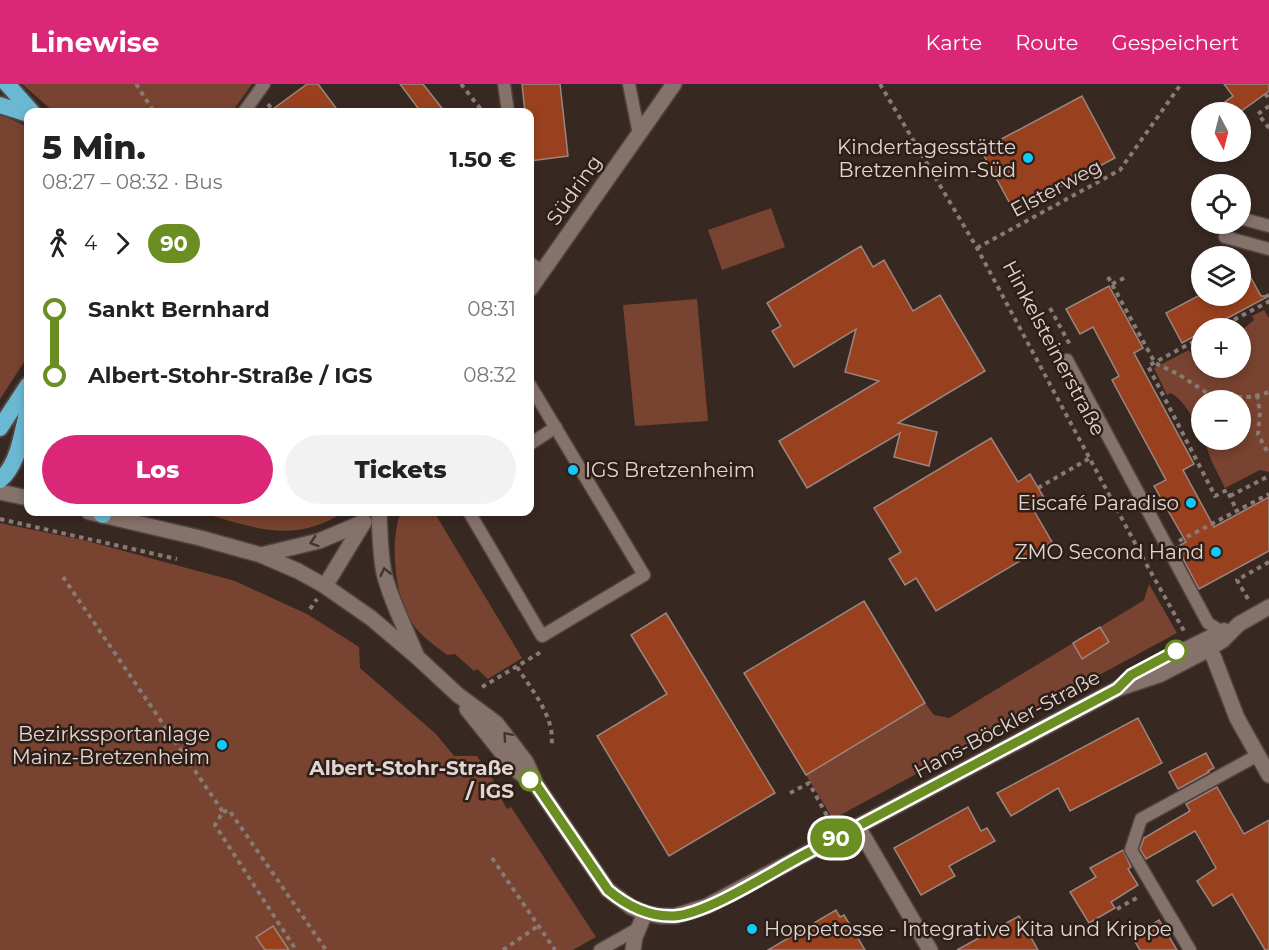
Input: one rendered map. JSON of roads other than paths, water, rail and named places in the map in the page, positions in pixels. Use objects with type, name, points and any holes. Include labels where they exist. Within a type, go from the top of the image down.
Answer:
[{"type":"highway","points":[[7,84],[26,108]]},
{"type":"highway","points":[[0,105],[24,111]]},
{"type":"highway","points":[[0,428],[24,391]]},
{"type":"highway","points":[[0,480],[15,457],[24,424]]},
{"type":"street","name":"Südring","points":[[536,267],[639,134],[674,84]]},
{"type":"street","points":[[0,492],[24,497]]},
{"type":"street","points":[[110,516],[261,555],[325,586],[371,618],[458,695],[515,769],[537,786],[608,890],[619,899],[645,913],[633,950]]},
{"type":"street","points":[[379,516],[381,555],[385,575],[392,599],[417,657]]},
{"type":"street","points":[[325,586],[368,517]]},
{"type":"street","points":[[261,555],[319,541],[368,517]]},
{"type":"street","name":"Hans-Böckler-Straße","points":[[645,913],[675,916],[707,906],[1117,689],[1160,675],[1209,649],[1221,635],[1269,607]]},
{"type":"street","points":[[1209,649],[1238,718],[1269,775]]},
{"type":"street","points":[[858,826],[930,950]]},
{"type":"lane","points":[[247,108],[264,84]]},
{"type":"lane","points":[[504,84],[507,108]]},
{"type":"lane","points":[[629,84],[639,134]]},
{"type":"lane","points":[[1251,221],[1269,226]]},
{"type":"lane","points":[[1225,237],[1269,249]]},
{"type":"lane","points":[[1067,360],[1208,623],[1221,635],[1131,675],[1117,689]]},
{"type":"lane","points":[[471,516],[542,636],[644,575],[534,391]]},
{"type":"lane","points":[[534,441],[556,427]]},
{"type":"lane","points":[[1190,950],[1131,850],[1141,819],[1258,755]]},
{"type":"lane","points":[[600,950],[639,928]]},
{"type":"place","name":"Kindertagesstätte Bretzenheim-Süd","points":[[1028,158]]},
{"type":"place","name":"IGS Bretzenheim","points":[[573,470]]},
{"type":"place","name":"Eiscafé Paradiso","points":[[1191,503]]},
{"type":"place","name":"ZMO Second Hand","points":[[1216,552]]},
{"type":"place","name":"Bezirkssportanlage Mainz-Bretzenheim","points":[[222,745]]},
{"type":"place","name":"Albert-Stohr-Straße / IGS","points":[[530,780]]},
{"type":"place","name":"Hoppetosse - Integrative Kita und Krippe","points":[[752,929]]}]
